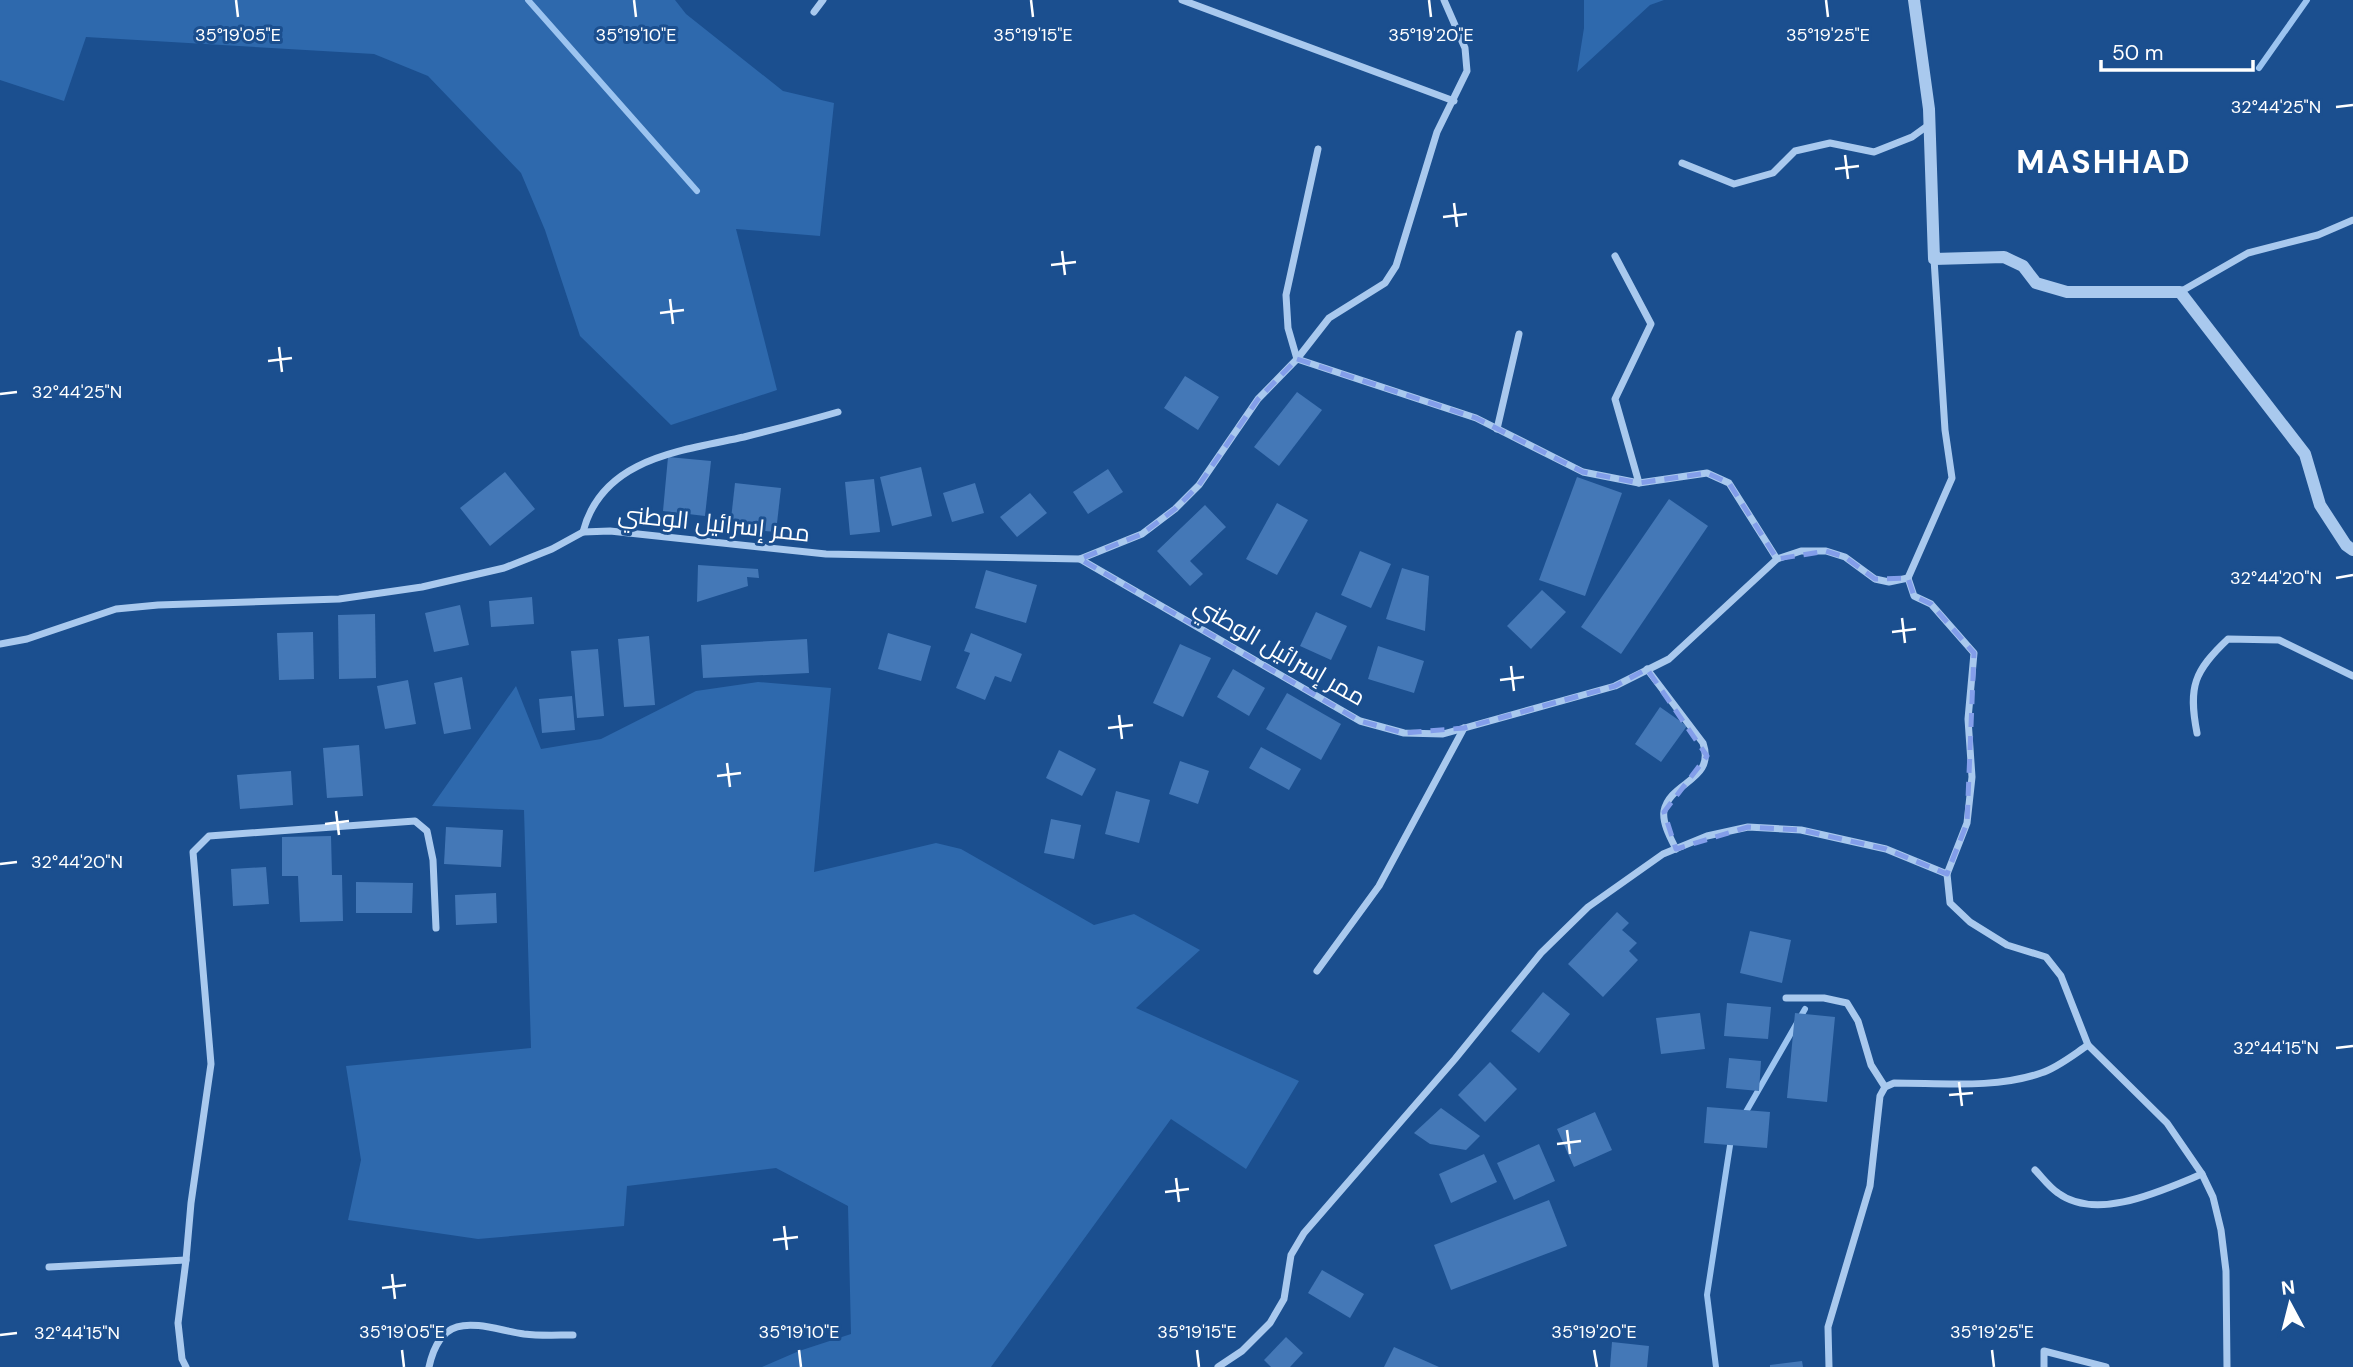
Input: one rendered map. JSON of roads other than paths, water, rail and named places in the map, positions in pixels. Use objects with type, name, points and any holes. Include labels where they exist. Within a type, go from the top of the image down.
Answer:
[{"type":"street","points":[[814,12],[823,0]]},
{"type":"street","points":[[1182,0],[1454,101]]},
{"type":"street","points":[[1080,559],[1142,534],[1175,509],[1199,485],[1258,400],[1297,359],[1329,318],[1385,283],[1396,266],[1437,132],[1467,71],[1465,48],[1444,0]]},
{"type":"street","points":[[1914,0],[1930,124],[1934,259],[1945,430],[1952,478],[1908,578],[1914,596],[1931,604],[1974,653],[1968,719],[1972,777],[1967,823],[1947,873],[1950,903],[1970,922],[2007,945],[2046,957],[2062,976],[2088,1045],[2166,1123],[2202,1174],[2213,1197],[2223,1244],[2226,1271],[2227,1367]]},
{"type":"street","points":[[1682,163],[1734,184],[1773,173],[1795,151],[1830,143],[1874,152],[1912,137],[1930,124]]},
{"type":"street","points":[[1297,359],[1288,328],[1286,295],[1318,149]]},
{"type":"street","points":[[1934,259],[2004,257],[2023,266],[2036,283],[2067,292],[2180,292],[2248,253],[2318,235],[2353,220]]},
{"type":"street","points":[[1615,256],[1651,324],[1615,399],[1639,483]]},
{"type":"street","points":[[2180,292],[2305,454],[2320,505],[2346,545],[2353,550]]},
{"type":"street","points":[[1496,429],[1519,334]]},
{"type":"street","points":[[1297,359],[1476,418],[1583,472],[1639,483],[1707,473],[1729,483],[1777,559]]},
{"type":"street","points":[[583,532],[592,506],[606,487],[634,467],[664,456],[838,412]]},
{"type":"street","name":"ممر إسرائيل الوطني","points":[[0,644],[27,639],[116,608],[339,599],[422,587],[504,568],[552,549],[583,532],[610,531],[826,554],[1080,559],[1360,721],[1404,733],[1443,733],[1615,686],[1669,659],[1777,559],[1801,551],[1826,551],[1845,557],[1875,579],[1889,582],[1908,578]]},
{"type":"street","points":[[2197,733],[2192,706],[2195,682],[2207,659],[2228,639],[2279,640],[2353,676]]},
{"type":"street","points":[[1647,669],[1703,743],[1707,756],[1703,767],[1671,799],[1664,812],[1676,849]]},
{"type":"street","points":[[1317,971],[1380,886],[1464,728]]},
{"type":"street","points":[[186,1367],[182,1359],[178,1323],[187,1260],[191,1203],[211,1064],[193,852],[209,836],[415,821],[428,831],[433,860],[436,928]]},
{"type":"street","points":[[1218,1367],[1242,1351],[1270,1323],[1284,1299],[1291,1255],[1304,1233],[1455,1059],[1541,953],[1588,907],[1663,854],[1707,836],[1748,827],[1801,830],[1886,849],[1947,873]]},
{"type":"street","points":[[1786,998],[1824,998],[1847,1003],[1857,1021],[1871,1065],[1885,1087]]},
{"type":"street","points":[[1829,1367],[1828,1327],[1870,1186],[1880,1096],[1885,1087],[1894,1083],[1980,1083],[2015,1080],[2044,1073],[2088,1045]]},
{"type":"street","points":[[2035,1170],[2059,1194],[2090,1205],[2123,1202],[2202,1174]]},
{"type":"street","points":[[49,1267],[187,1260]]},
{"type":"street","points":[[429,1367],[433,1347],[452,1328],[480,1324],[525,1334],[573,1335]]},
{"type":"street","points":[[2043,1367],[2044,1351],[2106,1367]]},
{"type":"waterway","points":[[528,0],[697,191]]},
{"type":"waterway","points":[[2259,68],[2307,0]]},
{"type":"waterway","points":[[1743,1117],[1805,1009]]},
{"type":"waterway","points":[[1716,1367],[1707,1295],[1731,1139]]},
{"type":"district","name":"MASHHAD","points":[[2104,162]]}]
